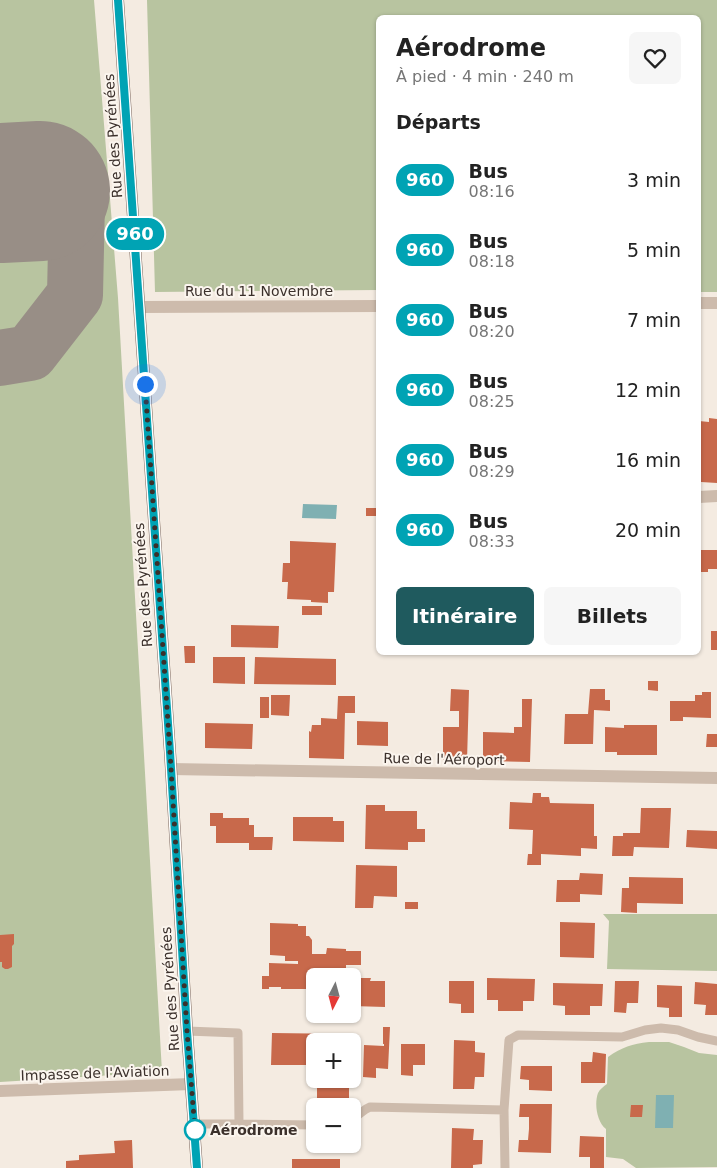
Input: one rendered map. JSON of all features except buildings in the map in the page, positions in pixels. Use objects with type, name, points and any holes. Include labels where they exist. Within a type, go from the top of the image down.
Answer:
[{"type":"main road","name":"Rue des Pyrénées","points":[[118,0],[197,1168]]},
{"type":"street","points":[[701,303],[717,303]]},
{"type":"street","name":"Rue du 11 Novembre","points":[[140,307],[376,306]]},
{"type":"street","points":[[701,497],[717,496]]},
{"type":"street","name":"Rue de l'Aéroport","points":[[171,769],[717,778]]},
{"type":"street","name":"Impasse de l'Aviation","points":[[0,1092],[191,1084]]},
{"type":"lane","points":[[505,1168],[504,1110],[509,1040],[518,1035],[622,1037],[645,1030],[661,1028],[678,1030],[717,1041]]},
{"type":"lane","points":[[187,1031],[238,1033],[239,1124]]},
{"type":"lane","points":[[361,1112],[370,1107],[504,1110]]},
{"type":"lane","points":[[194,1124],[306,1124]]},
{"type":"green space","points":[[0,0],[94,0],[118,298],[162,1072],[0,1082]]},
{"type":"green space","points":[[147,0],[717,0],[717,292],[701,292],[701,15],[376,15],[376,290],[155,292]]},
{"type":"green space","points":[[603,914],[717,914],[717,971],[607,969],[609,921]]},
{"type":"green space","points":[[649,1042],[669,1042],[699,1053],[717,1055],[717,1167],[636,1168],[623,1159],[606,1157],[606,1129],[598,1117],[596,1102],[599,1092],[607,1084],[608,1057],[627,1046]]},
{"type":"water","points":[[303,504],[337,505],[336,519],[302,518]]},
{"type":"water","points":[[656,1095],[674,1095],[673,1128],[655,1128]]},
{"type":"taxiway","points":[[0,358],[30,353],[75,295],[77,201]]},
{"type":"runway","points":[[0,193],[40,191]]},
{"type":"bus line","name":"960","points":[[118,0],[197,1168]]},
{"type":"place","name":"Aérodrome","points":[[195,1130]]},
{"type":"route","points":[[145,384],[195,1130]]}]
